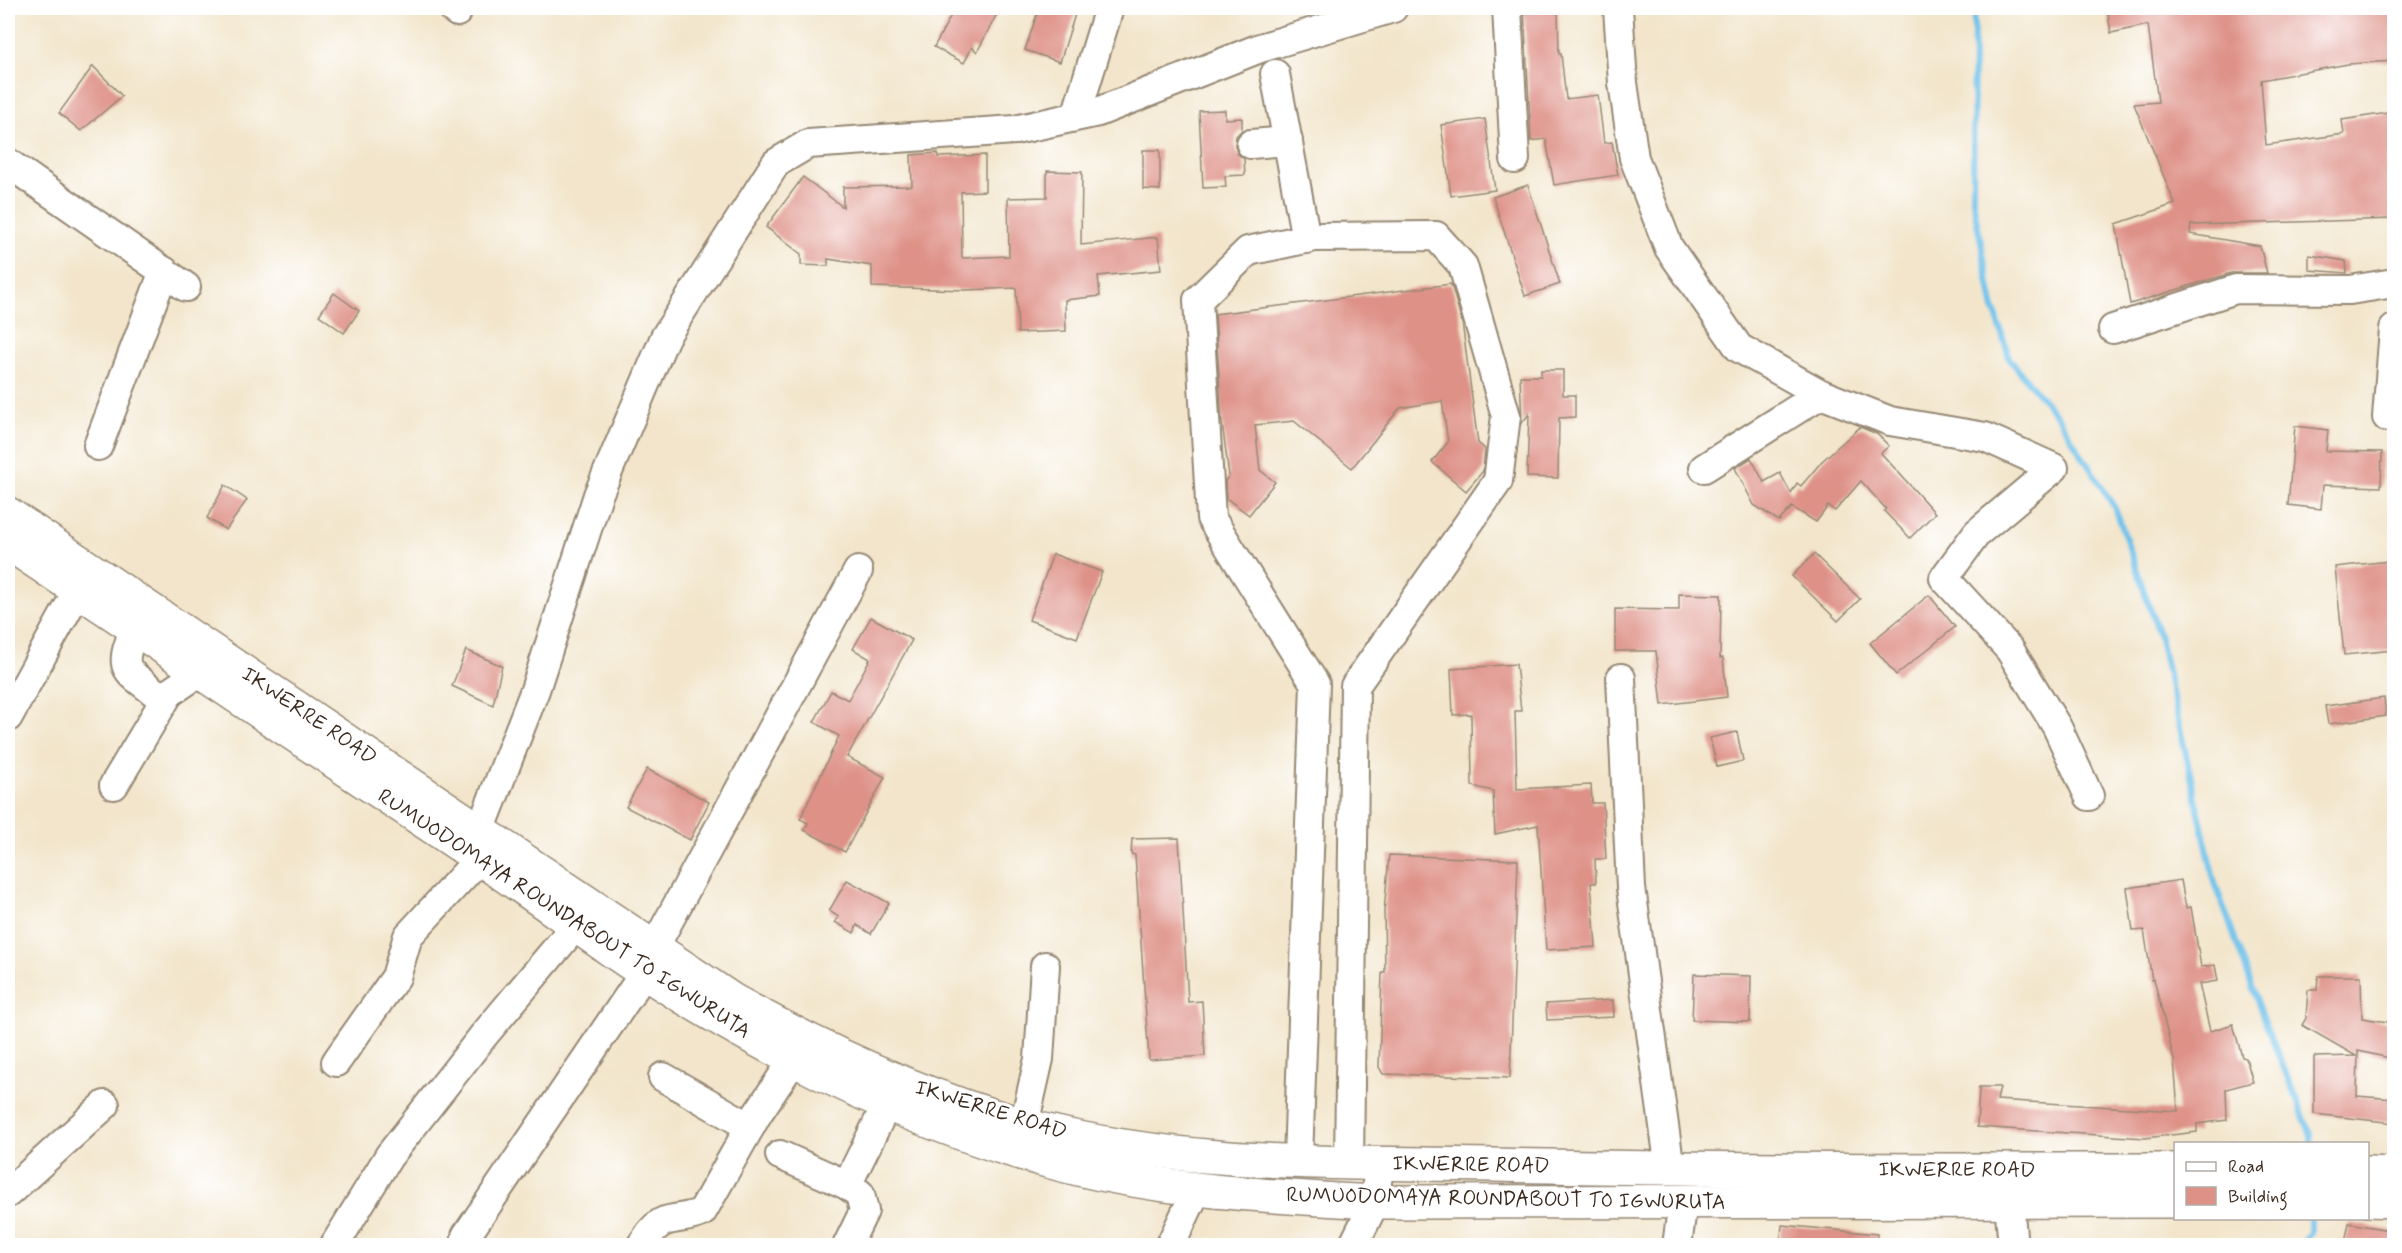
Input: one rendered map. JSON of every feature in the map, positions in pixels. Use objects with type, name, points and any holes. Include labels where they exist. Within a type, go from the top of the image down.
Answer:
[{"type":"main road","name":"IKWERRE ROAD","points":[[8,514],[480,845],[650,960],[843,1058],[912,1087],[1024,1125],[1177,1155],[1364,1163],[1670,1169],[2174,1170]]},
{"type":"main road","name":"RUMUODOMAYA ROUNDABOUT TO IGWURUTA","points":[[8,543],[200,672],[480,845],[577,924],[650,960],[756,1040],[886,1106],[1046,1161],[1111,1176],[1197,1189],[1375,1202],[2174,1201]]},
{"type":"main road","points":[[2369,1173],[2394,1174]]},
{"type":"main road","points":[[2369,1200],[2394,1201]]},
{"type":"street","points":[[1076,116],[1109,8]]},
{"type":"street","points":[[336,1062],[396,977],[408,936],[480,845],[535,690],[598,495],[664,338],[776,163],[808,144],[1015,130],[1098,112],[1260,48],[1387,8]]},
{"type":"street","points":[[1506,8],[1515,159]]},
{"type":"street","points":[[1618,8],[1623,83],[1634,158],[1669,248],[1739,348],[1821,394],[1890,421],[1985,437],[2054,468],[1977,533],[1944,578],[2010,650],[2057,727],[2089,796]]},
{"type":"street","points":[[1275,74],[1306,239]]},
{"type":"street","points":[[1251,144],[1288,141]]},
{"type":"street","points":[[8,163],[175,279],[99,446]]},
{"type":"street","points":[[1298,1160],[1315,684],[1211,519],[1197,300],[1248,251],[1306,239],[1436,236],[1463,266],[1506,416],[1498,481],[1355,686],[1364,1163],[1375,1202],[1353,1245]]},
{"type":"street","points":[[2113,329],[2236,289],[2350,290],[2394,283]]},
{"type":"street","points":[[2387,417],[2394,329]]},
{"type":"street","points":[[1704,468],[1821,394]]},
{"type":"street","points":[[466,1236],[650,960],[858,571]]},
{"type":"street","points":[[8,717],[78,590]]},
{"type":"street","points":[[135,628],[124,656],[127,670],[159,696],[169,693],[200,672]]},
{"type":"street","points":[[1621,678],[1630,888],[1670,1169]]},
{"type":"street","points":[[114,785],[169,693]]},
{"type":"street","points":[[334,1245],[389,1156],[484,1035],[577,924]]},
{"type":"street","points":[[1024,1125],[1039,1059],[1046,966]]},
{"type":"street","points":[[641,1245],[657,1226],[665,1221],[682,1220],[702,1212],[750,1127],[794,1059]]},
{"type":"street","points":[[663,1077],[750,1127]]},
{"type":"street","points":[[8,1193],[105,1105]]},
{"type":"street","points":[[847,1185],[886,1106]]},
{"type":"street","points":[[780,1155],[847,1185],[860,1194],[864,1211],[847,1245]]},
{"type":"street","points":[[1170,1245],[1197,1189]]},
{"type":"street","points":[[1677,1245],[1683,1201]]},
{"type":"street","points":[[2009,1203],[2013,1245]]},
{"type":"building","points":[[955,8],[1000,8],[977,52],[972,47],[964,63],[934,47]]},
{"type":"building","points":[[1039,8],[1077,8],[1060,62],[1025,50]]},
{"type":"building","points":[[1524,8],[1558,8],[1559,54],[1561,54],[1566,99],[1598,95],[1604,143],[1612,142],[1618,175],[1554,185],[1546,139],[1531,141]]},
{"type":"building","points":[[2107,8],[2394,8],[2394,61],[2348,64],[2261,80],[2266,145],[2344,134],[2342,120],[2394,112],[2394,219],[2191,225],[2190,234],[2260,246],[2267,273],[2231,273],[2130,304],[2116,224],[2175,204],[2134,104],[2158,102],[2148,25],[2111,33]]},
{"type":"building","points":[[93,66],[122,96],[81,131],[59,113]]},
{"type":"building","points":[[1225,110],[1225,119],[1242,118],[1242,130],[1236,136],[1235,145],[1237,153],[1244,159],[1245,175],[1225,176],[1226,187],[1203,188],[1199,111]]},
{"type":"building","points":[[1485,119],[1495,190],[1451,196],[1441,125]]},
{"type":"building","points":[[1143,150],[1160,150],[1160,190],[1143,189]]},
{"type":"building","points":[[938,153],[938,157],[985,155],[985,191],[961,192],[962,258],[1009,256],[1008,198],[1047,197],[1047,171],[1082,172],[1081,245],[1158,237],[1161,270],[1098,276],[1100,296],[1065,300],[1066,331],[1018,333],[1016,288],[965,290],[872,287],[872,266],[828,259],[828,266],[801,265],[801,254],[766,227],[803,177],[843,207],[843,187],[912,186],[911,155]]},
{"type":"building","points":[[1528,185],[1560,284],[1525,296],[1493,197]]},
{"type":"building","points":[[2309,255],[2346,261],[2347,273],[2309,270]]},
{"type":"building","points":[[1451,284],[1462,322],[1478,443],[1485,449],[1483,471],[1466,491],[1432,462],[1448,442],[1442,401],[1400,408],[1352,468],[1294,421],[1255,425],[1260,470],[1275,482],[1249,515],[1226,498],[1225,481],[1229,476],[1222,422],[1215,314]]},
{"type":"building","points":[[334,293],[359,311],[344,333],[319,315]]},
{"type":"building","points":[[1541,370],[1563,370],[1563,395],[1575,395],[1575,417],[1559,418],[1558,478],[1527,477],[1529,414],[1522,423],[1520,376],[1541,376]]},
{"type":"building","points":[[2295,426],[2328,430],[2326,451],[2382,452],[2381,487],[2323,485],[2321,509],[2288,505]]},
{"type":"building","points":[[1860,427],[1877,434],[1889,446],[1881,453],[1935,513],[1910,538],[1884,511],[1886,509],[1861,481],[1835,511],[1828,506],[1816,522],[1792,507],[1779,521],[1754,505],[1735,468],[1751,458],[1764,482],[1780,473],[1791,493],[1797,483],[1801,486],[1822,461]]},
{"type":"building","points":[[225,485],[247,500],[226,530],[207,518]]},
{"type":"building","points":[[1053,554],[1102,572],[1077,638],[1029,620]]},
{"type":"building","points":[[1814,554],[1860,599],[1838,621],[1792,576]]},
{"type":"building","points":[[2389,561],[2394,616],[2394,650],[2344,655],[2335,567]]},
{"type":"building","points":[[1679,594],[1721,595],[1720,658],[1723,658],[1727,697],[1662,705],[1656,651],[1615,651],[1615,609],[1679,610]]},
{"type":"building","points":[[1929,595],[1955,627],[1896,675],[1870,643]]},
{"type":"building","points":[[871,617],[912,640],[847,757],[885,777],[845,852],[804,830],[808,823],[800,819],[839,736],[814,722],[831,691],[848,700],[870,659],[853,649]]},
{"type":"building","points":[[466,650],[502,666],[493,705],[452,686]]},
{"type":"building","points":[[1516,664],[1521,711],[1515,711],[1517,789],[1591,785],[1592,803],[1603,803],[1606,859],[1595,859],[1596,883],[1591,883],[1596,947],[1546,950],[1538,825],[1495,834],[1493,791],[1472,786],[1471,714],[1453,715],[1451,669]]},
{"type":"building","points":[[2384,698],[2386,716],[2328,724],[2325,706]]},
{"type":"building","points":[[1737,732],[1743,761],[1717,767],[1710,738]]},
{"type":"building","points":[[647,769],[709,802],[690,840],[626,807]]},
{"type":"building","points":[[1179,838],[1188,1002],[1202,1001],[1205,1056],[1149,1060],[1135,855],[1131,854],[1132,839]]},
{"type":"building","points":[[1389,855],[1518,860],[1510,1078],[1383,1074],[1379,1067],[1382,972],[1385,972],[1384,912]]},
{"type":"building","points":[[847,880],[889,903],[871,934],[857,925],[854,933],[835,922],[839,917],[829,911]]},
{"type":"building","points":[[2181,880],[2186,908],[2191,907],[2201,967],[2215,965],[2218,981],[2199,984],[2210,1031],[2233,1024],[2242,1057],[2246,1058],[2253,1082],[2226,1089],[2227,1120],[2197,1124],[2197,1132],[2145,1138],[1977,1127],[1979,1087],[2000,1087],[1997,1100],[2178,1111],[2174,1060],[2154,979],[2152,980],[2144,930],[2133,931],[2127,888]]},
{"type":"building","points":[[1694,974],[1751,976],[1750,1022],[1692,1020]]},
{"type":"building","points":[[2318,976],[2361,976],[2362,1018],[2394,1023],[2394,1059],[2358,1051],[2357,1096],[2394,1099],[2394,1123],[2314,1114],[2314,1057],[2356,1056],[2302,1025],[2306,1018],[2308,990],[2317,990]]},
{"type":"building","points":[[1613,1000],[1614,1017],[1547,1020],[1546,1004]]},
{"type":"building","points":[[2349,1223],[2394,1231],[2394,1245],[2345,1242]]},
{"type":"building","points":[[1782,1225],[1877,1234],[1877,1245],[1780,1245]]},
{"type":"waterway","points":[[1974,8],[1973,201],[1993,305],[2010,360],[2058,417],[2116,510],[2159,634],[2214,880],[2263,1017],[2311,1135],[2311,1142]]},
{"type":"waterway","points":[[2301,1246],[2311,1232],[2311,1220]]}]
